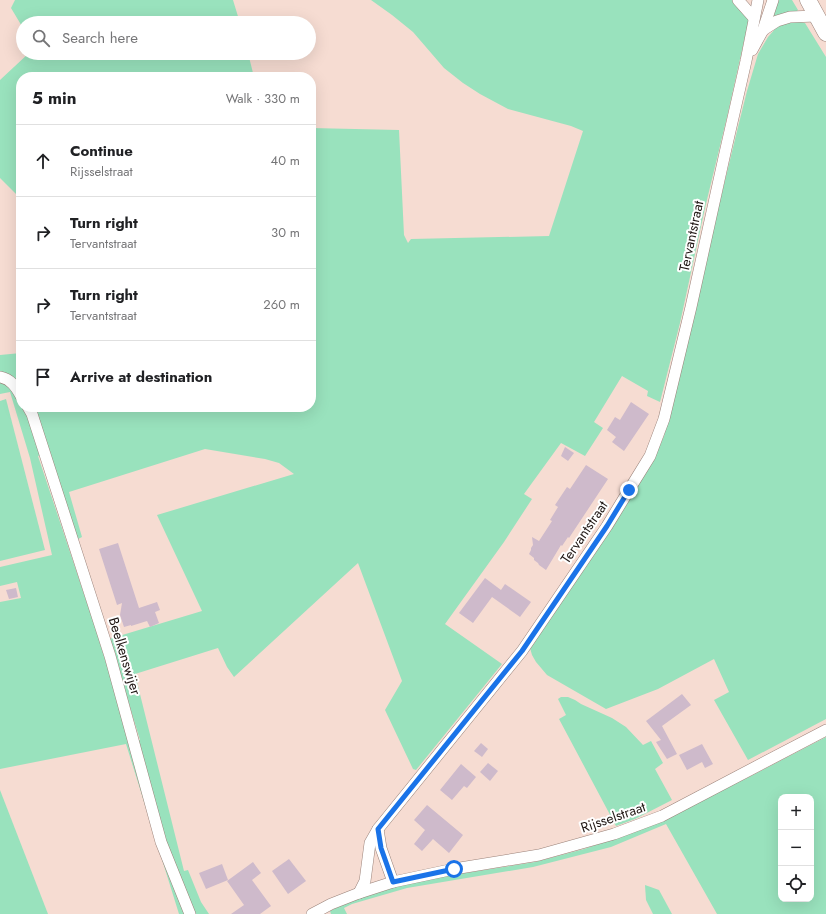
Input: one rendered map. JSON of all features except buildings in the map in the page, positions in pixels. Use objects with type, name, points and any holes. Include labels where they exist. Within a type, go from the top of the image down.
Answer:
[{"type":"main road","points":[[808,0],[826,33]]},
{"type":"street","points":[[738,0],[754,18]]},
{"type":"street","name":"Tervantstraat","points":[[359,893],[365,881],[370,843],[378,829],[522,651],[607,526],[650,456],[664,419],[691,308],[746,61],[758,0]]},
{"type":"street","name":"Tervantstraat","points":[[746,61],[763,30],[773,0]]},
{"type":"street","points":[[763,30],[777,21],[790,17],[816,16]]},
{"type":"street","points":[[0,377],[4,378],[16,387]]},
{"type":"street","name":"Beelkenswijer","points":[[31,412],[110,656],[161,842],[190,914]]},
{"type":"street","name":"Rijsselstraat","points":[[393,882],[454,869],[539,855],[614,834],[662,816],[826,730]]},
{"type":"street","points":[[312,914],[331,904],[393,882],[381,848],[378,829]]},
{"type":"green space","points":[[15,0],[233,0],[238,16],[16,16],[11,8]]},
{"type":"green space","points":[[371,0],[733,0],[749,19],[680,323],[660,402],[647,396],[648,391],[622,376],[594,422],[603,428],[585,456],[561,443],[524,494],[532,499],[504,542],[445,624],[502,664],[416,770],[413,769],[385,710],[402,681],[358,563],[234,677],[227,667],[218,648],[135,674],[184,871],[188,870],[201,902],[209,914],[179,914],[126,744],[0,769],[0,602],[21,598],[17,582],[0,586],[0,567],[52,555],[30,458],[16,412],[316,412],[316,128],[399,130],[404,235],[408,243],[411,239],[549,236],[583,131],[571,126],[508,109],[480,94],[444,68],[413,32]],"holes":[[[205,449],[265,459],[279,463],[294,474],[157,515],[202,611],[109,639],[140,740],[131,743],[96,630],[38,456],[47,453],[74,541],[82,537],[69,492]]]},
{"type":"green space","points":[[778,0],[792,0],[798,10],[771,19]]},
{"type":"green space","points":[[795,21],[805,23],[826,57],[826,719],[748,760],[714,700],[729,692],[714,659],[658,689],[606,709],[547,675],[536,662],[530,648],[653,461],[664,436],[738,127],[758,54],[768,37],[776,28],[784,23]]},
{"type":"green space","points":[[21,60],[250,60],[253,72],[16,72],[16,194],[0,178],[0,80]]},
{"type":"green space","points":[[16,353],[16,412],[10,392],[0,394],[0,355]]},
{"type":"green space","points":[[6,399],[45,550],[0,561],[0,401]]},
{"type":"green space","points":[[561,697],[568,697],[612,718],[626,727],[643,745],[651,741],[663,763],[655,769],[672,800],[635,819],[616,826],[559,719],[566,715],[558,699]]},
{"type":"green space","points":[[826,737],[826,914],[717,914],[666,824],[611,847],[533,867],[407,888],[352,904],[344,908],[347,914],[331,914],[330,911],[346,903],[404,884],[535,862],[584,849],[662,819],[747,778]]},
{"type":"green space","points":[[0,790],[48,914],[0,914]]},
{"type":"green space","points":[[645,885],[659,890],[672,914],[653,914],[646,900]]},
{"type":"route","points":[[454,869],[393,882],[381,848],[378,829],[522,651],[607,526],[629,490]]}]
